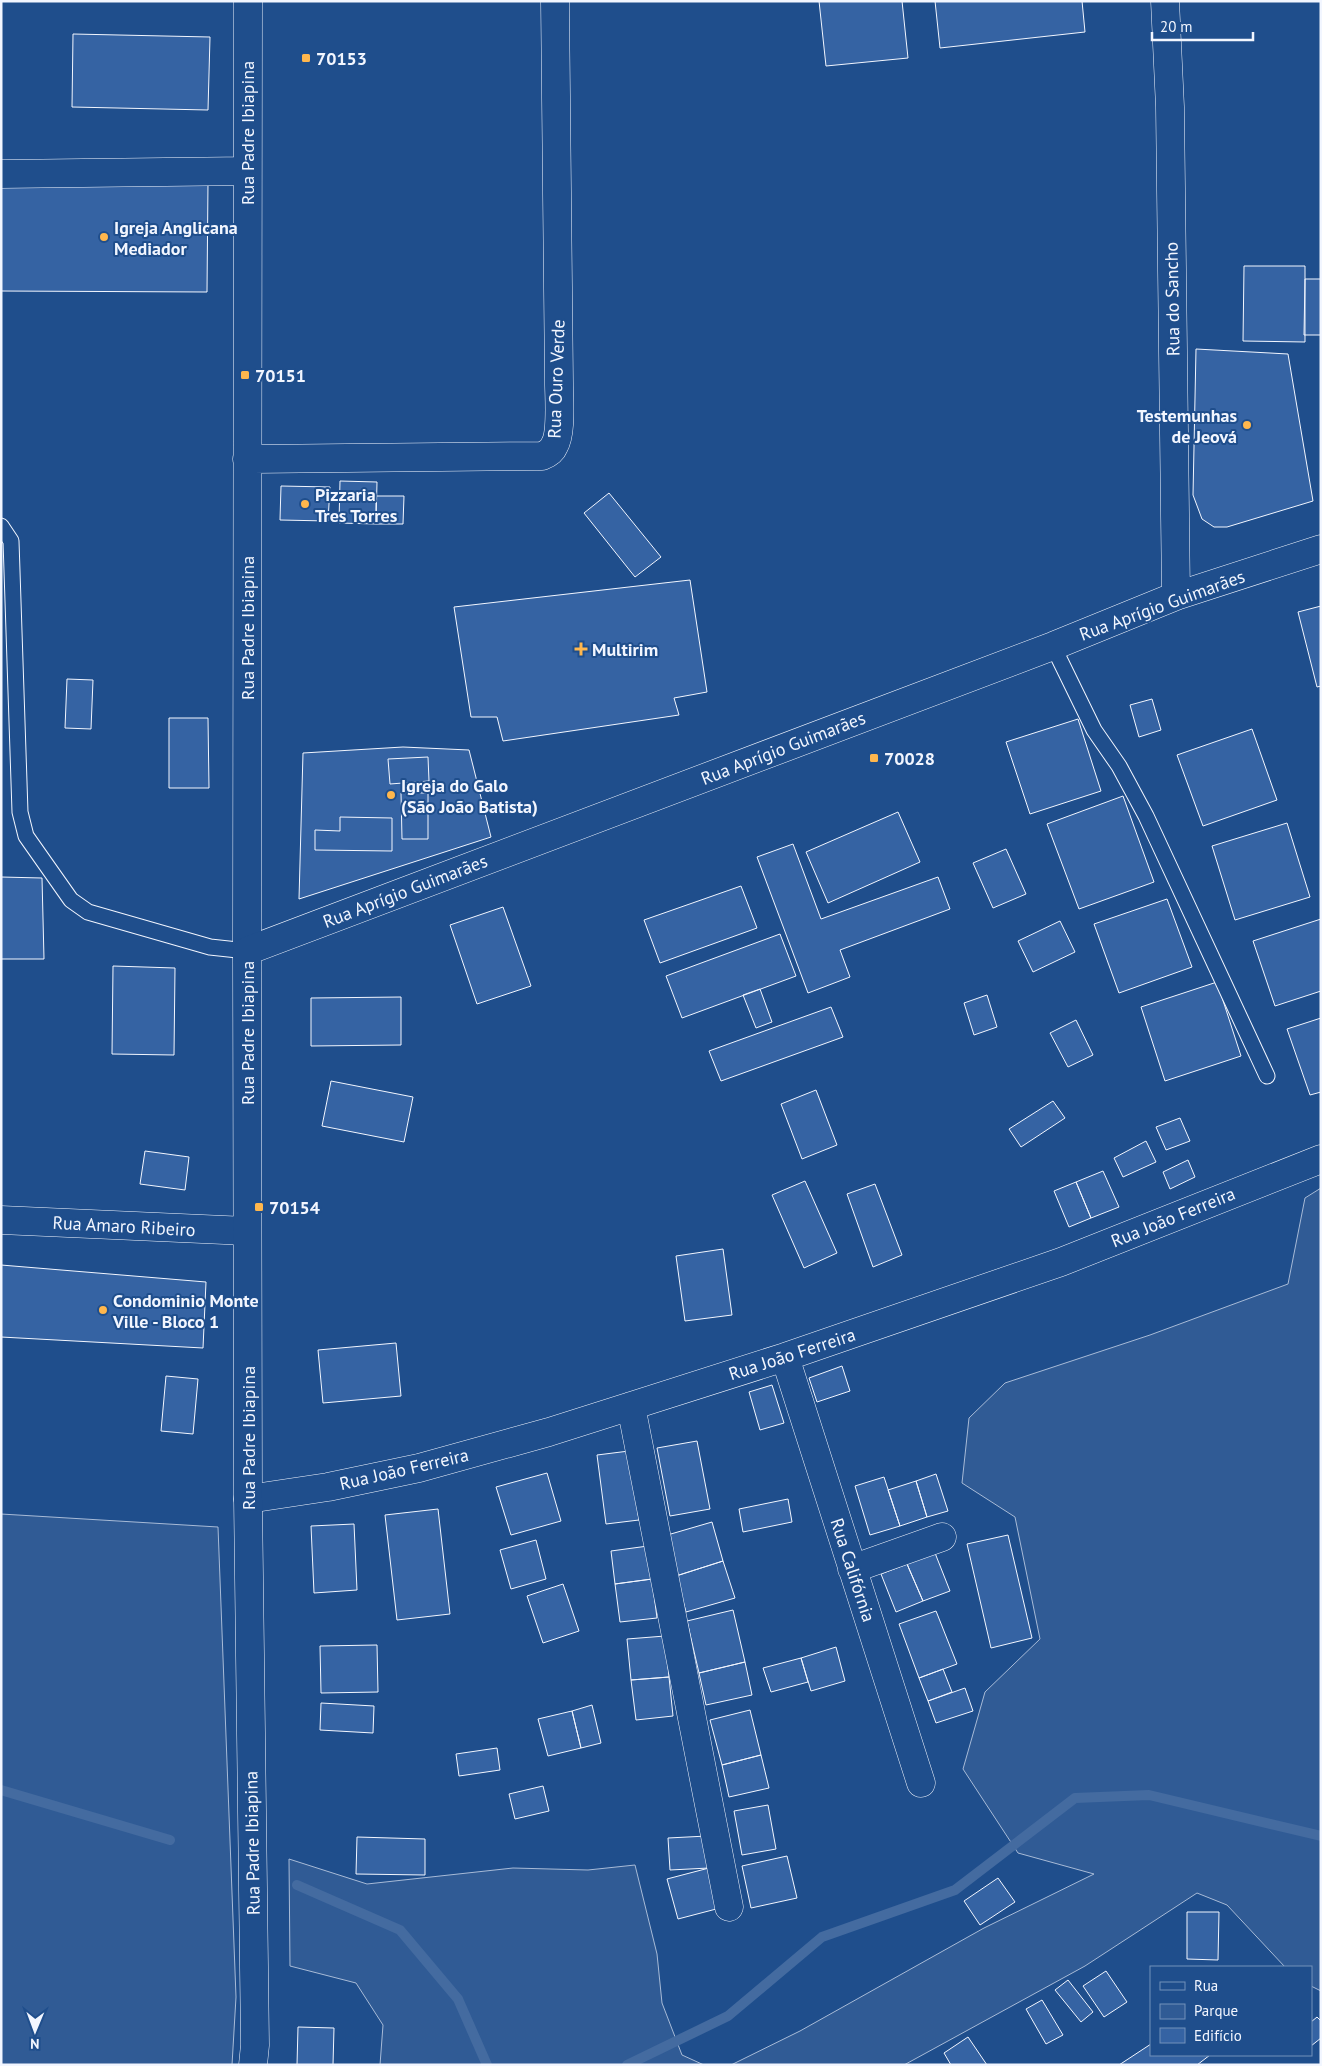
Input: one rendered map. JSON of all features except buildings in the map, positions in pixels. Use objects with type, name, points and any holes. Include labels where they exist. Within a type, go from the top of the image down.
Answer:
[{"type":"street","name":"Rua Padre Ibiapina","points":[[248,1],[247,1231],[248,1499],[255,2045],[253,2065]]},
{"type":"street","name":"Rua Ouro Verde","points":[[247,459],[542,456],[555,445],[558,433],[559,383],[555,1]]},
{"type":"street","name":"Rua do Sancho","points":[[1165,1],[1170,107],[1176,596]]},
{"type":"street","points":[[1,174],[247,171]]},
{"type":"street","name":"Rua Aprígio Guimarães","points":[[247,951],[1053,646],[1176,596],[1321,549]]},
{"type":"street","name":"Rua João Ferreira","points":[[248,1499],[328,1487],[418,1468],[549,1432],[631,1406],[784,1357],[1061,1262],[1321,1158]]},
{"type":"street","name":"Rua Amaro Ribeiro","points":[[1,1220],[247,1231]]},
{"type":"street","name":"Rua Califórnia","points":[[784,1357],[921,1783]]},
{"type":"street","points":[[631,1406],[729,1907]]},
{"type":"street","points":[[852,1569],[942,1537]]},
{"type":"lane","points":[[1,526],[12,541],[20,812],[26,836],[70,900],[88,912],[210,947],[247,951]]},
{"type":"lane","points":[[1053,646],[1094,730],[1119,766],[1146,816],[1267,1076]]},
{"type":"green space","points":[[1321,1188],[1321,1991],[1312,1986],[1312,1966],[1284,1966],[1227,1905],[1197,1893],[1085,1966],[904,2065],[731,2065],[800,2031],[984,1928],[1094,1874],[1018,1853],[963,1769],[985,1692],[1040,1639],[1015,1517],[962,1483],[969,1418],[1005,1383],[1150,1335],[1288,1284],[1305,1198]]},
{"type":"green space","points":[[1,1514],[218,1527],[236,1997],[232,2065],[1,2065]]},
{"type":"green space","points":[[289,1859],[367,1884],[513,1868],[588,1870],[635,1865],[657,1954],[662,2003],[682,2055],[704,2065],[380,2065],[383,2025],[356,1983],[290,1966]]},
{"type":"waterway","points":[[1,1790],[170,1840]]},
{"type":"waterway","points":[[627,2065],[728,2016],[822,1937],[955,1890],[1075,1798],[1149,1795],[1321,1836]]},
{"type":"waterway","points":[[297,1885],[400,1930],[458,1999],[487,2065]]},
{"type":"place","name":"70153","points":[[306,58]]},
{"type":"place","name":"Igreja Anglicana Mediador","points":[[104,237]]},
{"type":"place","name":"70151","points":[[245,375]]},
{"type":"place","name":"Testemunhas de Jeová","points":[[1247,425]]},
{"type":"place","name":"Pizzaria Tres Torres","points":[[305,504]]},
{"type":"place","name":"Multirim","points":[[581,649]]},
{"type":"place","name":"70028","points":[[874,758]]},
{"type":"place","name":"Igreja do Galo (São João Batista)","points":[[391,795]]},
{"type":"place","name":"70154","points":[[259,1207]]},
{"type":"place","name":"Condominio Monte Ville - Bloco 1","points":[[103,1310]]}]
